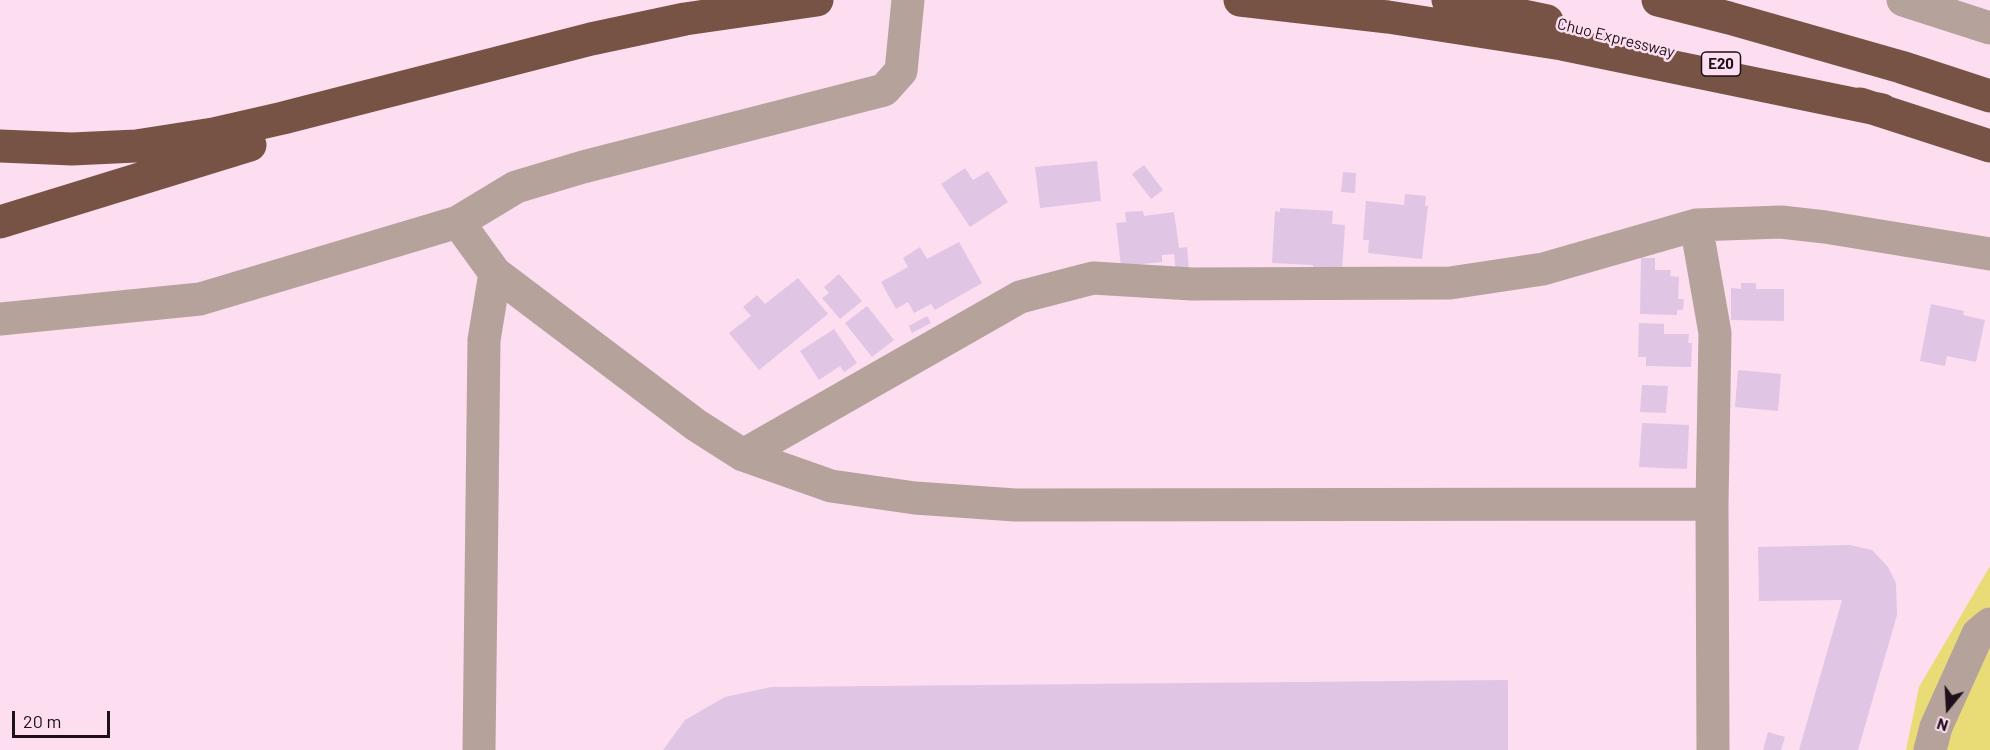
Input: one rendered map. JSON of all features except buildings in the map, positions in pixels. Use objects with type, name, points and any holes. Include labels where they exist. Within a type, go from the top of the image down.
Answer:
[{"type":"highway","points":[[0,146],[72,149],[136,146],[213,134],[591,39],[685,19],[817,0]]},
{"type":"highway","points":[[1240,0],[1388,17],[1562,44],[1882,110]]},
{"type":"highway","name":"Chuo Expressway","points":[[1448,0],[1716,63],[1882,110],[1990,146]]},
{"type":"highway","points":[[1658,0],[1729,18],[1990,94]]},
{"type":"highway","points":[[1726,0],[1902,58],[1990,94]]},
{"type":"highway","points":[[0,222],[245,147],[506,61]]},
{"type":"street","points":[[0,319],[200,299],[458,222],[516,187],[584,167],[884,90],[901,70],[908,0]]},
{"type":"street","points":[[1903,0],[1990,28]]},
{"type":"street","points":[[458,222],[495,273],[696,425],[743,455],[831,486],[915,498],[1015,505],[1712,504]]},
{"type":"street","points":[[743,455],[1020,297],[1093,278],[1192,284],[1450,283],[1543,268],[1696,225],[1781,222],[1990,254]]},
{"type":"street","points":[[1696,225],[1715,333],[1712,504],[1713,750]]},
{"type":"street","points":[[479,750],[484,340],[495,273]]},
{"type":"street","points":[[1930,750],[1936,727],[1978,634],[1990,624]]},
{"type":"shaded area","points":[[1990,566],[1990,750],[1906,750],[1919,687]]}]
